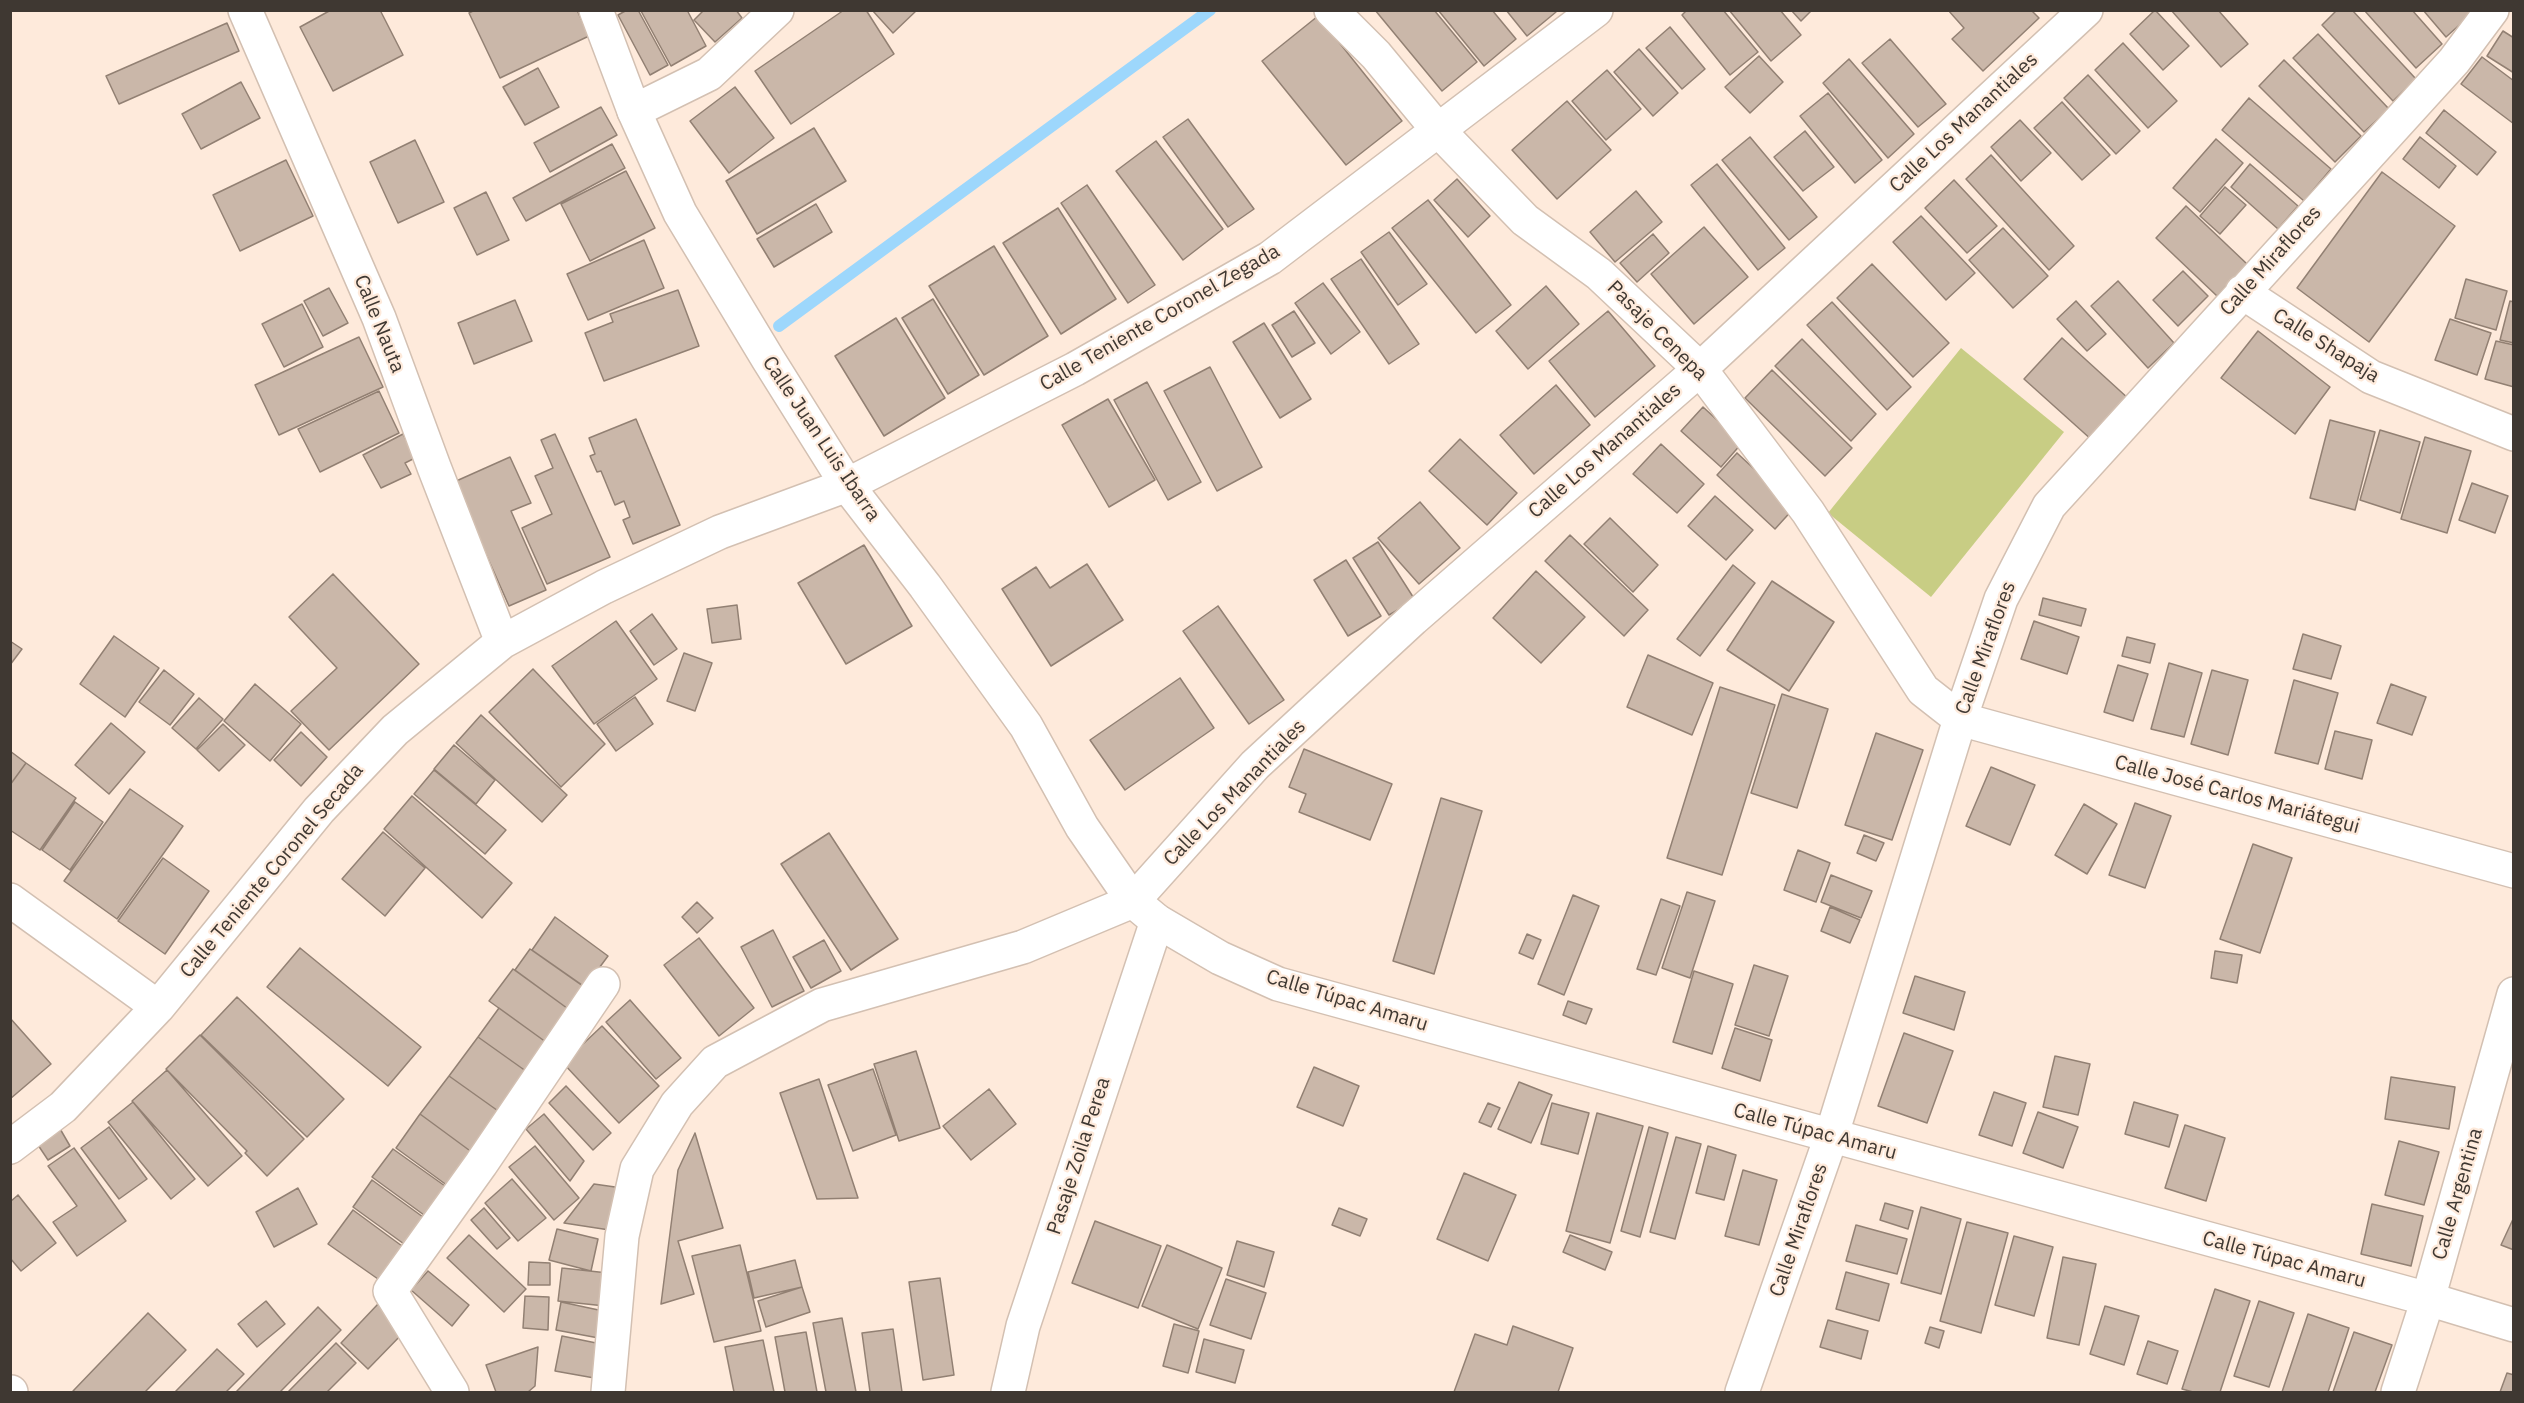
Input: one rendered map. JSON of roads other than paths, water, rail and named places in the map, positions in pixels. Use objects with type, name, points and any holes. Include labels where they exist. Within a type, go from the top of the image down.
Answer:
[{"type":"street","name":"Calle Nauta","points":[[245,10],[379,318],[502,642]]},
{"type":"street","name":"Calle Juan Luis Ibarra","points":[[596,10],[634,111],[680,213],[847,485],[925,585],[1026,726],[1082,827],[1145,911]]},
{"type":"street","points":[[634,111],[709,74],[777,10]]},
{"type":"street","name":"Pasaje Cenepa","points":[[1331,10],[1376,55],[1438,130],[1525,219],[1599,274],[1700,369],[1808,512],[1923,690],[1960,719]]},
{"type":"street","name":"Calle Teniente Coronel Zegada","points":[[847,485],[1076,369],[1270,258],[1596,10]]},
{"type":"street","name":"Calle Los Manantiales","points":[[1145,911],[1255,765],[1413,619],[1700,369],[2086,10]]},
{"type":"street","name":"Calle Miraflores","points":[[1742,1392],[1831,1137],[1960,719],[2001,599],[2049,506],[2454,61],[2492,10]]},
{"type":"street","name":"Calle Shapaja","points":[[2242,292],[2371,377],[2514,434]]},
{"type":"street","name":"Calle Teniente Coronel Secada","points":[[10,1147],[63,1107],[158,1007],[319,810],[395,730],[502,642],[604,586],[720,532],[847,485]]},
{"type":"street","name":"Calle José Carlos Mariátegui","points":[[1960,719],[2514,872]]},
{"type":"street","points":[[10,900],[158,1007]]},
{"type":"street","points":[[608,1392],[622,1236],[637,1169],[677,1104],[715,1062],[822,1005],[1145,911]]},
{"type":"street","name":"Calle Túpac Amaru","points":[[1145,911],[1220,958],[1278,984],[2428,1299],[2514,1325]]},
{"type":"street","name":"Pasaje Zoila Perea","points":[[1008,1392],[1023,1326],[1145,911]]},
{"type":"street","points":[[452,1392],[390,1291],[481,1164],[603,984]]},
{"type":"street","name":"Calle Argentina","points":[[2398,1392],[2428,1299],[2514,994]]},
{"type":"waterway","points":[[779,326],[1210,10]]}]
